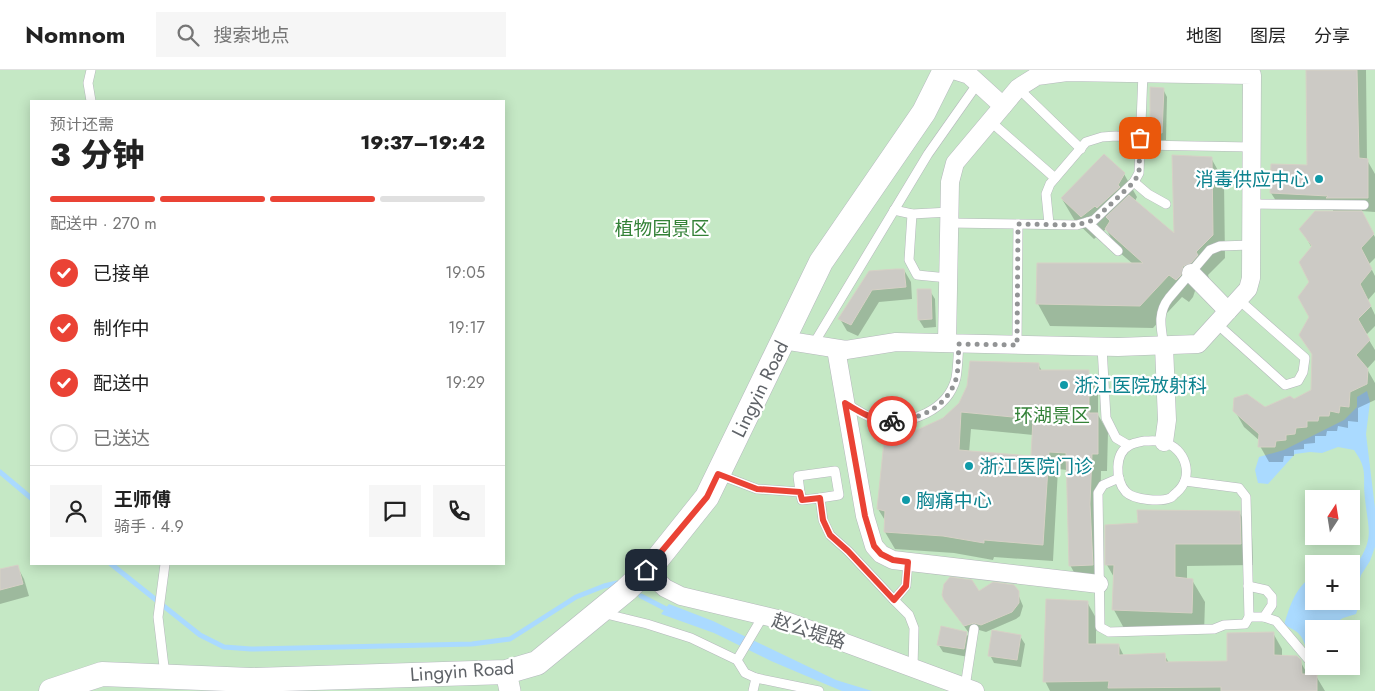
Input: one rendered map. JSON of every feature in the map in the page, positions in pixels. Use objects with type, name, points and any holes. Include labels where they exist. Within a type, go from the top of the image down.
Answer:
[{"type":"main road","name":"Lingyin Road","points":[[50,691],[102,674],[166,677],[236,685],[508,682],[537,663],[626,590],[646,570],[707,497],[821,262],[924,112],[944,70]]},
{"type":"street","points":[[953,70],[969,75],[1003,106]]},
{"type":"street","points":[[783,340],[846,350],[896,342],[1102,347],[1198,344],[1248,289],[1251,278],[1251,147],[1256,72],[1067,72],[1036,76],[1018,88],[955,163],[950,182],[948,278],[953,343]]},
{"type":"street","points":[[1191,273],[1227,311]]},
{"type":"street","points":[[1164,346],[1167,420],[1164,442]]},
{"type":"street","points":[[836,348],[865,516],[874,546],[881,554],[893,560],[1099,584]]},
{"type":"street","name":"赵公堤路","points":[[646,570],[665,588],[681,596],[786,621],[970,689]]},
{"type":"lane","points":[[91,70],[88,83],[91,100]]},
{"type":"lane","points":[[894,210],[912,214],[1018,224],[1077,225],[1094,220],[1134,182],[1139,173],[1143,73]]},
{"type":"lane","points":[[813,345],[928,154],[978,84]]},
{"type":"lane","points":[[1018,88],[1081,149]]},
{"type":"lane","points":[[990,121],[1055,178]]},
{"type":"lane","points":[[1049,224],[1046,194],[1050,184],[1086,142],[1102,137],[1116,136],[1140,141],[1251,147]]},
{"type":"lane","points":[[1134,182],[1148,194],[1166,204]]},
{"type":"lane","points":[[1251,204],[1364,205]]},
{"type":"lane","points":[[912,214],[909,260],[913,268],[917,275],[948,278]]},
{"type":"lane","points":[[1087,222],[1118,251]]},
{"type":"lane","points":[[1017,345],[1018,224]]},
{"type":"lane","points":[[1164,346],[1160,320],[1164,304],[1210,250],[1220,246],[1251,245]]},
{"type":"lane","points":[[1227,311],[1305,358],[1303,372],[1298,382],[1285,385],[1227,311]]},
{"type":"lane","points":[[845,403],[878,420],[911,420],[924,414],[940,405],[949,394],[956,378],[953,343]]},
{"type":"lane","points":[[1102,347],[1106,418],[1116,438],[1128,445]]},
{"type":"lane","points":[[1144,441],[1164,442],[1177,449],[1183,460],[1188,473],[1183,487],[1170,498],[1153,500],[1136,497],[1126,492],[1119,478],[1116,466],[1121,454],[1128,445],[1144,441]]},
{"type":"lane","points":[[835,471],[838,494],[820,498],[802,500],[798,476],[835,471]]},
{"type":"lane","points":[[718,474],[757,489],[800,492]]},
{"type":"lane","points":[[1119,478],[1103,485],[1098,493],[1100,627],[1109,632],[1214,629],[1224,625],[1245,624],[1249,617],[1246,497],[1239,488],[1185,481]]},
{"type":"lane","points":[[820,498],[823,520],[830,535],[848,551],[908,615],[914,628],[914,668]]},
{"type":"lane","points":[[894,600],[906,586],[908,562]]},
{"type":"lane","points":[[165,565],[158,615],[166,677]]},
{"type":"lane","points":[[1248,586],[1266,590],[1272,597],[1272,605],[1264,617]]},
{"type":"lane","points":[[599,612],[647,624],[691,638],[738,660],[745,673],[756,678],[819,691]]},
{"type":"lane","points":[[738,660],[763,616]]},
{"type":"lane","points":[[1249,617],[1264,617],[1276,621],[1305,655]]},
{"type":"lane","points":[[970,689],[974,629]]},
{"type":"lane","points":[[753,691],[756,678]]},
{"type":"green space","name":"环湖景区","points":[[0,70],[1375,70],[1375,691],[0,691]]},
{"type":"water","points":[[1367,391],[1370,402],[1366,434],[1375,508],[1375,547],[1360,579],[1360,559],[1366,548],[1369,533],[1364,474],[1362,463],[1354,450],[1338,447],[1322,453],[1295,454],[1268,484],[1258,483],[1255,470],[1259,457],[1284,450],[1344,420],[1357,407],[1357,397]]},
{"type":"water","points":[[1305,583],[1305,610],[1357,610],[1356,614],[1340,620],[1305,620],[1305,646],[1297,632],[1284,625],[1291,603]]},
{"type":"water","points":[[669,604],[713,621],[836,680],[872,691],[842,691],[771,661],[714,633],[661,614]]},
{"type":"building","points":[[1306,70],[1357,70],[1359,158],[1368,159],[1368,198],[1326,198],[1328,196],[1270,193],[1271,164],[1307,165]]},
{"type":"building","points":[[1150,87],[1164,88],[1162,133],[1150,132]]},
{"type":"building","points":[[1104,154],[1125,173],[1118,185],[1120,187],[1097,208],[1095,206],[1081,217],[1061,198]]},
{"type":"building","points":[[1172,155],[1212,157],[1213,235],[1196,252],[1198,255],[1191,263],[1183,266],[1181,275],[1176,280],[1169,275],[1140,306],[1036,304],[1037,263],[1143,263],[1105,229],[1110,221],[1106,217],[1129,195],[1174,233]]},
{"type":"building","points":[[1315,211],[1362,211],[1374,234],[1361,248],[1372,269],[1360,284],[1371,306],[1358,319],[1370,340],[1356,355],[1368,369],[1367,384],[1350,392],[1349,407],[1340,406],[1339,413],[1330,411],[1329,416],[1319,416],[1318,421],[1307,421],[1307,427],[1296,428],[1295,434],[1286,435],[1286,440],[1276,441],[1275,447],[1258,447],[1259,434],[1233,411],[1234,398],[1247,394],[1265,407],[1290,396],[1294,399],[1311,390],[1312,354],[1299,335],[1309,317],[1298,297],[1309,282],[1299,262],[1312,246],[1299,229]]},
{"type":"building","points":[[904,269],[906,287],[872,290],[851,325],[838,319],[869,271]]},
{"type":"building","points":[[917,289],[931,289],[932,319],[918,320]]},
{"type":"building","points":[[970,361],[1039,363],[1039,370],[1089,370],[1089,413],[1098,413],[1098,454],[1092,454],[1090,504],[1093,565],[1069,566],[1066,453],[1049,452],[1043,545],[984,540],[984,543],[943,536],[884,532],[885,511],[877,509],[885,432],[917,430],[943,418],[959,403],[967,386]],"holes":[[[961,412],[1033,419],[1031,456],[959,450]]]},
{"type":"building","points":[[1137,510],[1240,511],[1241,544],[1175,544],[1175,577],[1193,579],[1192,613],[1112,610],[1114,565],[1105,565],[1105,525],[1138,523]]},
{"type":"building","points":[[18,565],[23,584],[0,590],[0,569]]},
{"type":"building","points":[[950,577],[972,580],[979,591],[993,582],[1014,585],[1019,591],[1019,603],[1012,612],[981,625],[974,623],[964,626],[942,595],[944,584]]},
{"type":"building","points":[[1046,599],[1088,601],[1088,644],[1119,644],[1119,655],[1165,653],[1166,662],[1227,661],[1227,633],[1274,632],[1274,655],[1297,656],[1301,660],[1302,674],[1317,675],[1317,691],[1221,691],[1221,687],[1108,688],[1109,681],[1043,682]]},
{"type":"building","points":[[941,626],[967,632],[964,649],[937,645]]},
{"type":"building","points":[[992,630],[1021,635],[1017,660],[988,656]]},
{"type":"waterway","points":[[0,472],[30,497]]},
{"type":"waterway","points":[[112,565],[200,635],[224,647],[251,649],[472,644],[510,639],[576,597],[617,583]]},
{"type":"waterway","points":[[641,596],[670,611]]},
{"type":"way so far","points":[[892,421],[911,420],[940,405],[949,394],[956,378],[959,344],[1017,345],[1018,224],[1077,225],[1094,220],[1134,182],[1139,173],[1140,138]]},
{"type":"place","name":"消毒供应中心","points":[[1319,179]]},
{"type":"place","name":"浙江医院放射科","points":[[1064,385]]},
{"type":"place","name":"浙江医院门诊","points":[[969,466]]},
{"type":"place","name":"胸痛中心","points":[[906,500]]},
{"type":"route","points":[[646,570],[655,562],[707,497],[718,474],[757,489],[800,492],[802,500],[820,498],[823,520],[830,535],[848,551],[894,600],[906,586],[908,562],[893,560],[881,554],[874,546],[865,516],[845,403],[878,420],[892,421]]},
{"type":"park label","name":"植物园景区","points":[[662,228]]}]
